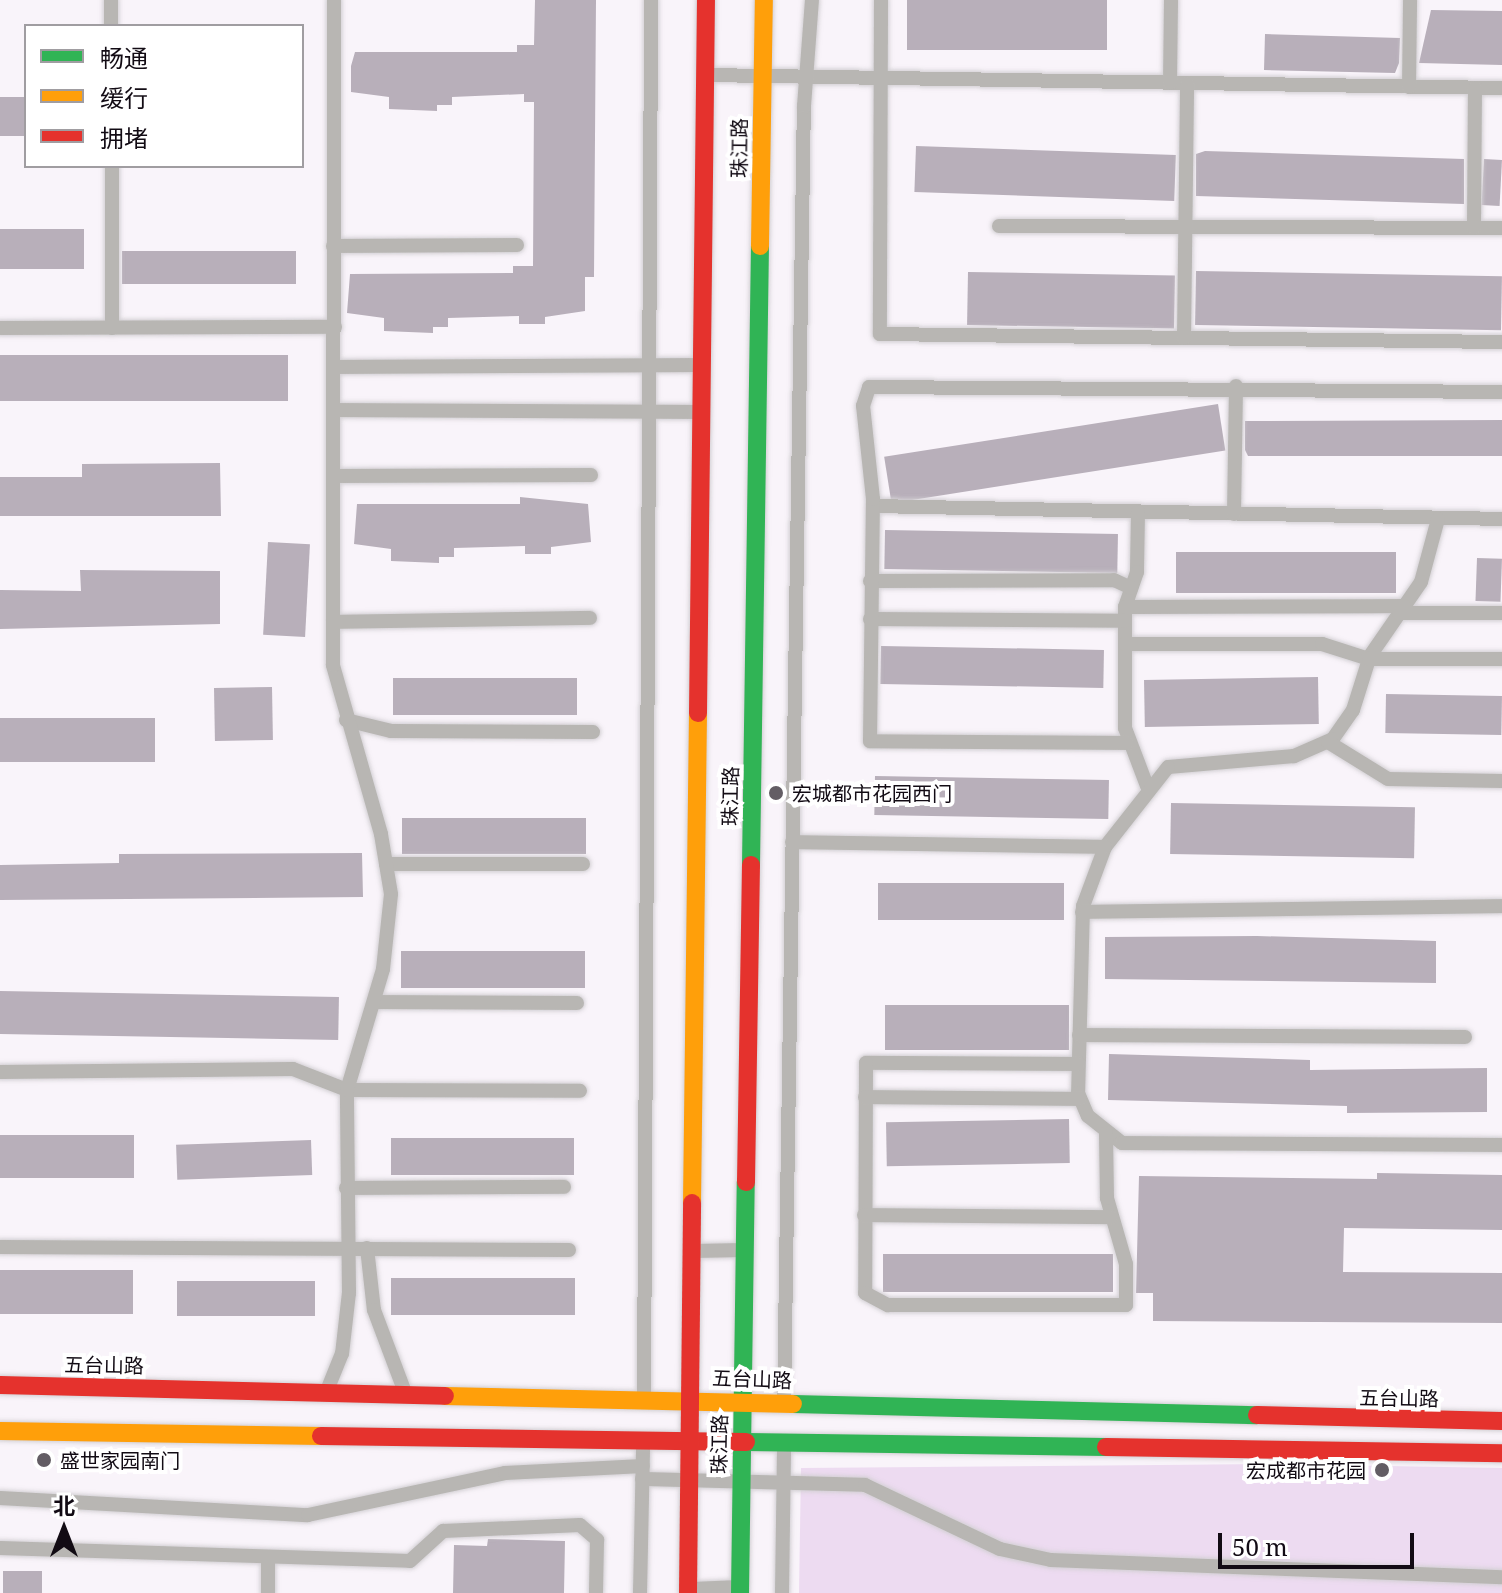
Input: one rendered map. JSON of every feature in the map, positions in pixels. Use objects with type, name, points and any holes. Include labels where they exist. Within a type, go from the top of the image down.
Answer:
[{"type":"street","name":"珠江路","points":[[688,1591],[706,0]]},
{"type":"street","name":"珠江路","points":[[740,1590],[764,0]]},
{"type":"street","name":"五台山路","points":[[0,1385],[406,1394],[644,1420],[690,1442],[741,1444],[784,1423],[1502,1421]]},
{"type":"street","name":"五台山路","points":[[0,1431],[644,1420],[691,1399],[742,1401],[784,1423],[1502,1453]]},
{"type":"lane","points":[[111,0],[111,24]]},
{"type":"lane","points":[[327,1392],[342,1354],[348,1249],[347,1090],[374,1002],[391,894],[386,864],[333,665],[338,476],[333,246],[334,0]]},
{"type":"lane","points":[[640,1593],[644,1420],[651,0]]},
{"type":"lane","points":[[782,1593],[805,77],[812,0]]},
{"type":"lane","points":[[881,0],[880,334],[1502,342]]},
{"type":"lane","points":[[1170,83],[1171,0]]},
{"type":"lane","points":[[1409,87],[1410,0]]},
{"type":"lane","points":[[705,75],[1502,88]]},
{"type":"lane","points":[[1184,338],[1187,83]]},
{"type":"lane","points":[[1474,228],[1475,88]]},
{"type":"lane","points":[[112,168],[112,328]]},
{"type":"lane","points":[[999,226],[1502,228]]},
{"type":"lane","points":[[333,246],[517,245]]},
{"type":"lane","points":[[0,328],[335,327]]},
{"type":"lane","points":[[336,367],[702,365]]},
{"type":"lane","points":[[1127,743],[870,741],[873,506],[863,406],[876,383],[1502,392]]},
{"type":"lane","points":[[1234,514],[1236,386]]},
{"type":"lane","points":[[336,410],[702,412]]},
{"type":"lane","points":[[338,476],[591,475]]},
{"type":"lane","points":[[873,506],[1502,519]]},
{"type":"lane","points":[[1138,512],[1131,588],[1125,614],[1127,743],[1147,786]]},
{"type":"lane","points":[[1078,1064],[866,1063],[865,1293],[888,1305],[1126,1305],[1126,1264],[1111,1217],[1106,1133],[1080,1099],[1078,1064],[1082,912],[1105,847],[1147,786],[1168,767],[1294,756],[1328,742],[1353,710],[1369,659],[1421,582],[1438,519]]},
{"type":"lane","points":[[870,581],[1114,580],[1131,588]]},
{"type":"lane","points":[[870,619],[1401,610],[1502,613]]},
{"type":"lane","points":[[333,622],[590,618]]},
{"type":"lane","points":[[1125,644],[1322,644],[1369,659],[1502,659]]},
{"type":"lane","points":[[346,720],[391,731],[593,732]]},
{"type":"lane","points":[[1328,742],[1388,779],[1502,781]]},
{"type":"lane","points":[[792,842],[1105,847]]},
{"type":"lane","points":[[386,864],[583,864]]},
{"type":"lane","points":[[1082,912],[1502,906]]},
{"type":"lane","points":[[374,1002],[577,1003]]},
{"type":"lane","points":[[1079,1035],[1465,1037]]},
{"type":"lane","points":[[0,1072],[293,1069],[347,1090],[580,1091]]},
{"type":"lane","points":[[865,1097],[1080,1099]]},
{"type":"lane","points":[[1106,1133],[1141,1143],[1502,1145]]},
{"type":"lane","points":[[346,1188],[564,1187]]},
{"type":"lane","points":[[864,1215],[1111,1217]]},
{"type":"lane","points":[[0,1247],[569,1250]]},
{"type":"lane","points":[[367,1248],[374,1310],[406,1394]]},
{"type":"lane","points":[[692,1251],[744,1250]]},
{"type":"lane","points":[[0,1498],[308,1515],[505,1473],[643,1473],[690,1479],[783,1479],[865,1485],[1000,1549],[1051,1560],[1502,1577]]},
{"type":"lane","points":[[0,1548],[410,1561],[443,1531],[580,1525],[597,1540],[596,1593]]},
{"type":"lane","points":[[268,1557],[268,1593]]},
{"type":"lane","points":[[688,1591],[740,1590]]},
{"type":"shaded area","points":[[1272,1464],[1502,1468],[1502,1593],[799,1593],[801,1468]]},
{"type":"building","points":[[535,0],[596,0],[594,277],[585,277],[585,311],[545,317],[545,324],[519,324],[519,316],[448,318],[448,327],[433,327],[433,333],[384,331],[384,318],[347,313],[350,274],[513,273],[513,266],[533,266],[534,102],[524,102],[524,94],[452,97],[452,105],[437,105],[437,111],[389,109],[389,97],[351,92],[351,66],[355,52],[517,52],[517,45],[534,45]]},
{"type":"building","points":[[907,0],[1107,0],[1107,50],[907,50]]},
{"type":"building","points":[[1431,10],[1502,11],[1502,65],[1419,63]]},
{"type":"building","points":[[1265,34],[1400,38],[1399,63],[1395,73],[1264,70]]},
{"type":"building","points":[[0,97],[24,97],[24,136],[0,136]]},
{"type":"building","points":[[916,146],[1176,155],[1174,201],[914,192]]},
{"type":"building","points":[[1205,151],[1464,159],[1464,204],[1196,196],[1196,154]]},
{"type":"building","points":[[1484,159],[1502,160],[1500,206],[1482,205]]},
{"type":"building","points":[[0,229],[84,229],[84,269],[0,269]]},
{"type":"building","points":[[122,251],[296,251],[296,284],[122,284]]},
{"type":"building","points":[[1196,271],[1502,276],[1501,330],[1195,325]]},
{"type":"building","points":[[968,272],[1175,276],[1174,329],[967,325]]},
{"type":"building","points":[[0,355],[288,355],[288,401],[0,401]]},
{"type":"building","points":[[1218,404],[1225,450],[892,503],[884,457]]},
{"type":"building","points":[[1502,420],[1502,456],[1248,456],[1245,450],[1245,421]]},
{"type":"building","points":[[220,463],[221,516],[0,516],[0,477],[82,477],[82,464]]},
{"type":"building","points":[[520,497],[588,504],[591,542],[551,547],[551,554],[525,554],[525,546],[454,548],[454,557],[439,557],[439,563],[391,561],[391,549],[354,544],[357,504],[520,504]]},
{"type":"building","points":[[885,530],[1118,534],[1117,573],[884,569]]},
{"type":"building","points":[[268,542],[310,544],[305,637],[263,635]]},
{"type":"building","points":[[1176,552],[1396,552],[1396,593],[1176,593]]},
{"type":"building","points":[[1477,558],[1502,559],[1500,602],[1475,601]]},
{"type":"building","points":[[80,570],[220,571],[220,624],[0,629],[0,590],[81,591]]},
{"type":"building","points":[[881,646],[1104,650],[1103,688],[880,684]]},
{"type":"building","points":[[1318,677],[1319,724],[1145,727],[1144,680]]},
{"type":"building","points":[[393,678],[577,678],[577,715],[393,715]]},
{"type":"building","points":[[272,687],[273,740],[215,741],[214,688]]},
{"type":"building","points":[[1386,694],[1502,696],[1501,735],[1385,733]]},
{"type":"building","points":[[0,718],[155,718],[155,762],[0,762]]},
{"type":"building","points":[[875,776],[1109,780],[1108,819],[874,815]]},
{"type":"building","points":[[1171,803],[1415,807],[1414,858],[1170,854]]},
{"type":"building","points":[[402,818],[586,818],[586,854],[402,854]]},
{"type":"building","points":[[362,853],[363,897],[0,900],[0,865],[119,863],[119,854]]},
{"type":"building","points":[[878,883],[1064,883],[1064,920],[878,920]]},
{"type":"building","points":[[1257,936],[1436,941],[1436,983],[1105,979],[1105,937]]},
{"type":"building","points":[[401,951],[585,951],[585,988],[401,988]]},
{"type":"building","points":[[0,991],[339,997],[338,1040],[0,1034]]},
{"type":"building","points":[[885,1005],[1069,1005],[1069,1050],[885,1050]]},
{"type":"building","points":[[1109,1054],[1310,1060],[1310,1070],[1487,1068],[1487,1112],[1347,1113],[1347,1106],[1108,1100]]},
{"type":"building","points":[[1069,1119],[1070,1163],[887,1166],[886,1122]]},
{"type":"building","points":[[0,1135],[134,1135],[134,1178],[0,1178]]},
{"type":"building","points":[[391,1138],[574,1138],[574,1175],[391,1175]]},
{"type":"building","points":[[311,1140],[312,1175],[177,1180],[176,1145]]},
{"type":"building","points":[[1377,1173],[1502,1175],[1502,1230],[1344,1228],[1343,1272],[1502,1273],[1502,1323],[1153,1321],[1153,1293],[1136,1293],[1139,1176],[1377,1179]]},
{"type":"building","points":[[883,1254],[1113,1254],[1113,1292],[883,1292]]},
{"type":"building","points":[[0,1270],[133,1270],[133,1314],[0,1314]]},
{"type":"building","points":[[391,1278],[575,1278],[575,1315],[391,1315]]},
{"type":"building","points":[[177,1281],[315,1281],[315,1316],[177,1316]]},
{"type":"building","points":[[488,1539],[565,1541],[564,1593],[453,1593],[454,1545],[487,1546]]},
{"type":"building","points":[[3,1571],[42,1571],[42,1593],[3,1593]]},
{"type":"traffic: fast","points":[[751,865],[760,246]]},
{"type":"traffic: fast","points":[[740,1593],[746,1182]]},
{"type":"traffic: fast","points":[[793,1404],[1257,1415]]},
{"type":"traffic: fast","points":[[746,1442],[1106,1447]]},
{"type":"traffic: slow","points":[[760,246],[764,0]]},
{"type":"traffic: slow","points":[[692,1203],[698,713]]},
{"type":"traffic: slow","points":[[445,1396],[793,1404]]},
{"type":"traffic: slow","points":[[0,1431],[321,1436]]},
{"type":"traffic: jam","points":[[698,713],[706,0]]},
{"type":"traffic: jam","points":[[746,1182],[751,865]]},
{"type":"traffic: jam","points":[[688,1593],[692,1203]]},
{"type":"traffic: jam","points":[[0,1385],[445,1396]]},
{"type":"traffic: jam","points":[[1257,1415],[1502,1421]]},
{"type":"traffic: jam","points":[[321,1436],[746,1442]]},
{"type":"traffic: jam","points":[[1106,1447],[1502,1453]]},
{"type":"place","name":"宏城都市花园西门","points":[[776,793]]},
{"type":"place","name":"盛世家园南门","points":[[44,1460]]},
{"type":"place","name":"宏成都市花园","points":[[1382,1470]]}]
